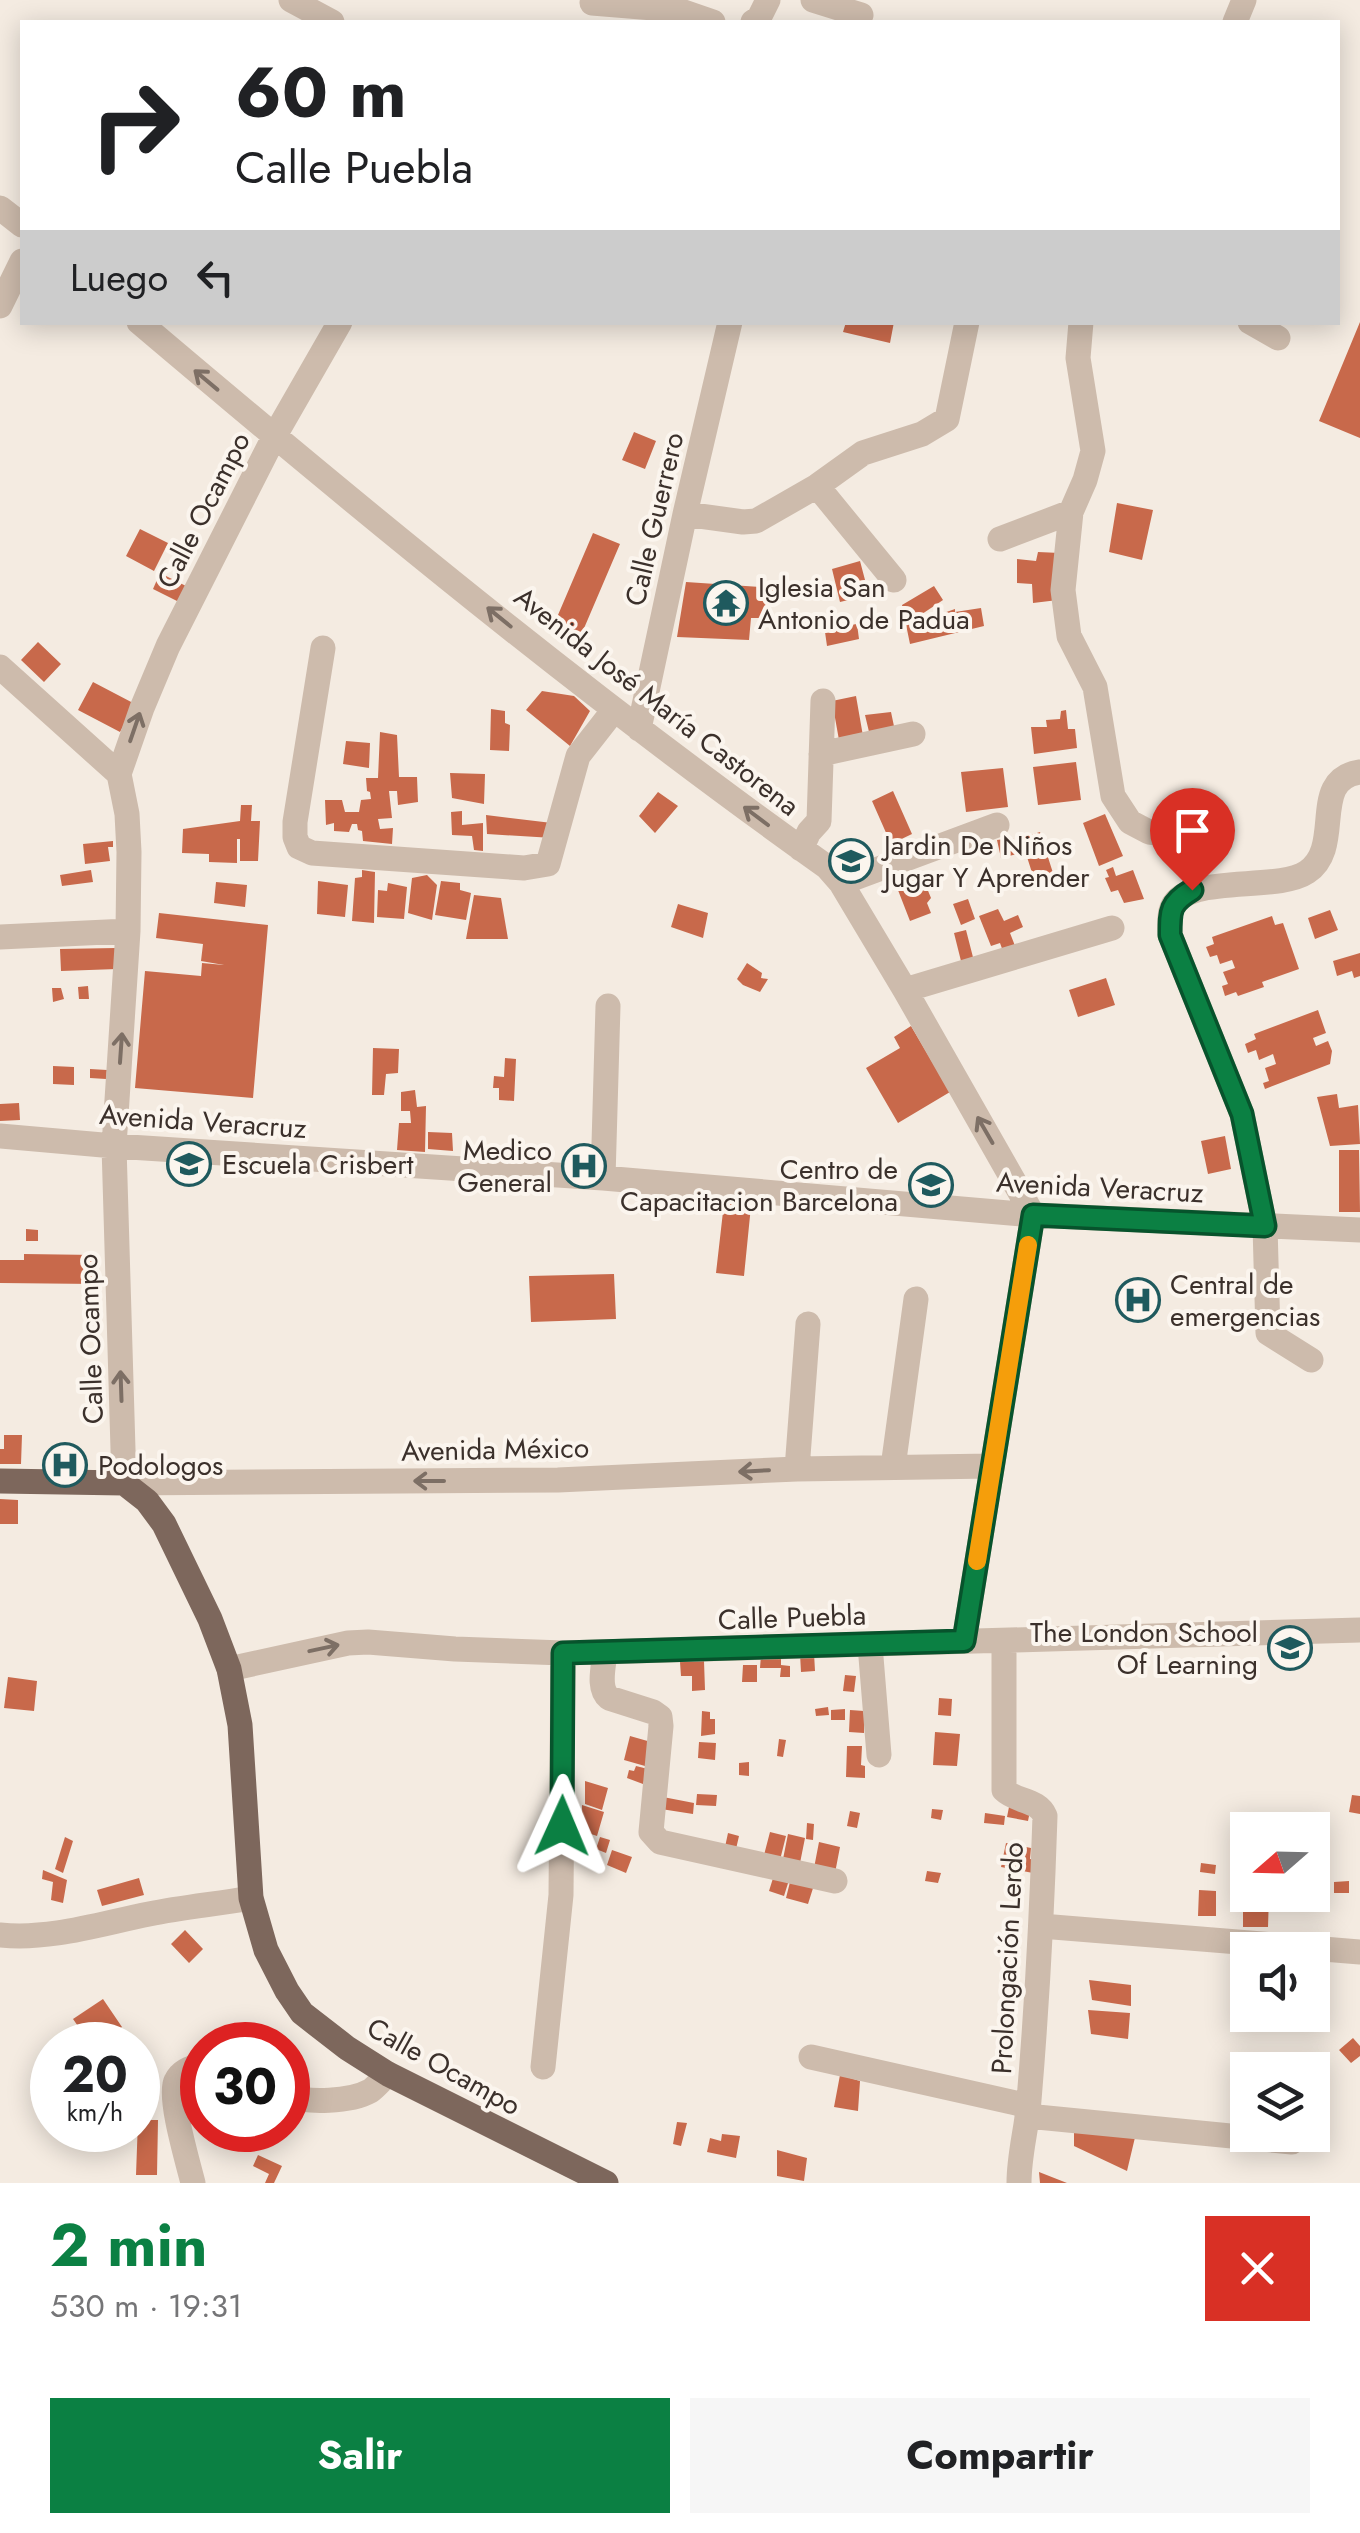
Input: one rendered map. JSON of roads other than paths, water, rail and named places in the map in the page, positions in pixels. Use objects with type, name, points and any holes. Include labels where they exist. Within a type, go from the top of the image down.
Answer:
[{"type":"main road","name":"Avenida México","points":[[0,1481],[124,1483]]},
{"type":"main road","name":"Calle Ocampo","points":[[124,1483],[147,1501],[164,1524],[210,1619],[229,1669],[240,1725],[251,1898],[266,1950],[302,2014],[388,2074],[606,2183]]},
{"type":"street","points":[[292,0],[326,13]]},
{"type":"street","points":[[813,0],[861,15]]},
{"type":"street","points":[[590,8],[678,10],[707,20]]},
{"type":"street","points":[[0,208],[20,223]]},
{"type":"street","points":[[0,306],[20,266]]},
{"type":"street","name":"Avenida José María Castorena","points":[[143,325],[614,710],[826,867],[841,883],[905,990],[1033,1215]]},
{"type":"street","name":"Calle Ocampo","points":[[124,1483],[114,1146],[128,931],[127,814],[120,774],[168,646],[274,436],[338,325]]},
{"type":"street","name":"Calle Guerrero","points":[[639,729],[729,325]]},
{"type":"street","points":[[685,514],[756,521],[817,486],[863,453],[922,434],[947,419],[966,325]]},
{"type":"street","points":[[1081,325],[1078,358],[1093,451],[1070,512],[1063,590],[1070,636],[1095,687],[1113,796],[1130,822],[1149,832],[1214,835]]},
{"type":"street","points":[[1255,325],[1278,338]]},
{"type":"street","points":[[817,486],[894,580]]},
{"type":"street","points":[[1000,540],[1070,512]]},
{"type":"street","points":[[323,648],[295,822],[298,848],[312,853],[524,868],[548,864],[578,756],[614,710]]},
{"type":"street","points":[[0,667],[120,774]]},
{"type":"street","points":[[801,849],[819,821],[823,701]]},
{"type":"street","points":[[821,754],[913,734]]},
{"type":"street","points":[[1311,1360],[1268,1333],[1265,1226],[1242,1114],[1170,935],[1170,913],[1176,900],[1192,890],[1292,879],[1309,871],[1322,854],[1334,784],[1342,777],[1360,772]]},
{"type":"street","points":[[841,883],[997,825]]},
{"type":"street","points":[[905,990],[1112,928]]},
{"type":"street","points":[[0,937],[128,931]]},
{"type":"street","points":[[603,1178],[608,1006]]},
{"type":"street","name":"Avenida Veracruz","points":[[0,1136],[603,1178],[1033,1215],[1360,1230]]},
{"type":"street","points":[[964,1641],[1033,1215]]},
{"type":"street","points":[[893,1466],[916,1299]]},
{"type":"street","points":[[798,1469],[808,1324]]},
{"type":"street","name":"Avenida México","points":[[124,1483],[558,1480],[798,1469],[992,1466]]},
{"type":"street","name":"Calle Puebla","points":[[229,1669],[368,1642],[455,1650],[563,1653],[1360,1630]]},
{"type":"street","name":"Prolongación Lerdo","points":[[1004,1640],[1004,1790],[1043,1810],[1044,1816],[1041,1926],[1019,2183]]},
{"type":"street","points":[[870,1645],[879,1755]]},
{"type":"street","points":[[605,1652],[604,1694],[660,1717],[651,1832],[660,1842],[835,1881]]},
{"type":"street","points":[[544,2067],[561,1895],[563,1653]]},
{"type":"street","points":[[0,1936],[27,1938],[251,1898]]},
{"type":"street","points":[[1041,1926],[1360,1952]]},
{"type":"street","points":[[811,2057],[1028,2111],[1230,2135]]},
{"type":"street","points":[[310,2099],[340,2100],[369,2091],[388,2074]]},
{"type":"street","points":[[180,2076],[174,2087],[180,2129]]},
{"type":"street","points":[[185,2152],[192,2183]]},
{"type":"place","name":"Iglesia San Antonio de Padua","points":[[726,603]]},
{"type":"place","name":"Jardin De Niños Jugar Y Aprender","points":[[851,861]]},
{"type":"place","name":"Escuela Crisbert","points":[[189,1164]]},
{"type":"place","name":"Medico General","points":[[584,1166]]},
{"type":"place","name":"Centro de Capacitacion Barcelona","points":[[931,1185]]},
{"type":"place","name":"Central de emergencias","points":[[1138,1300]]},
{"type":"place","name":"Podologos","points":[[65,1465]]},
{"type":"place","name":"The London School Of Learning","points":[[1290,1648]]}]
